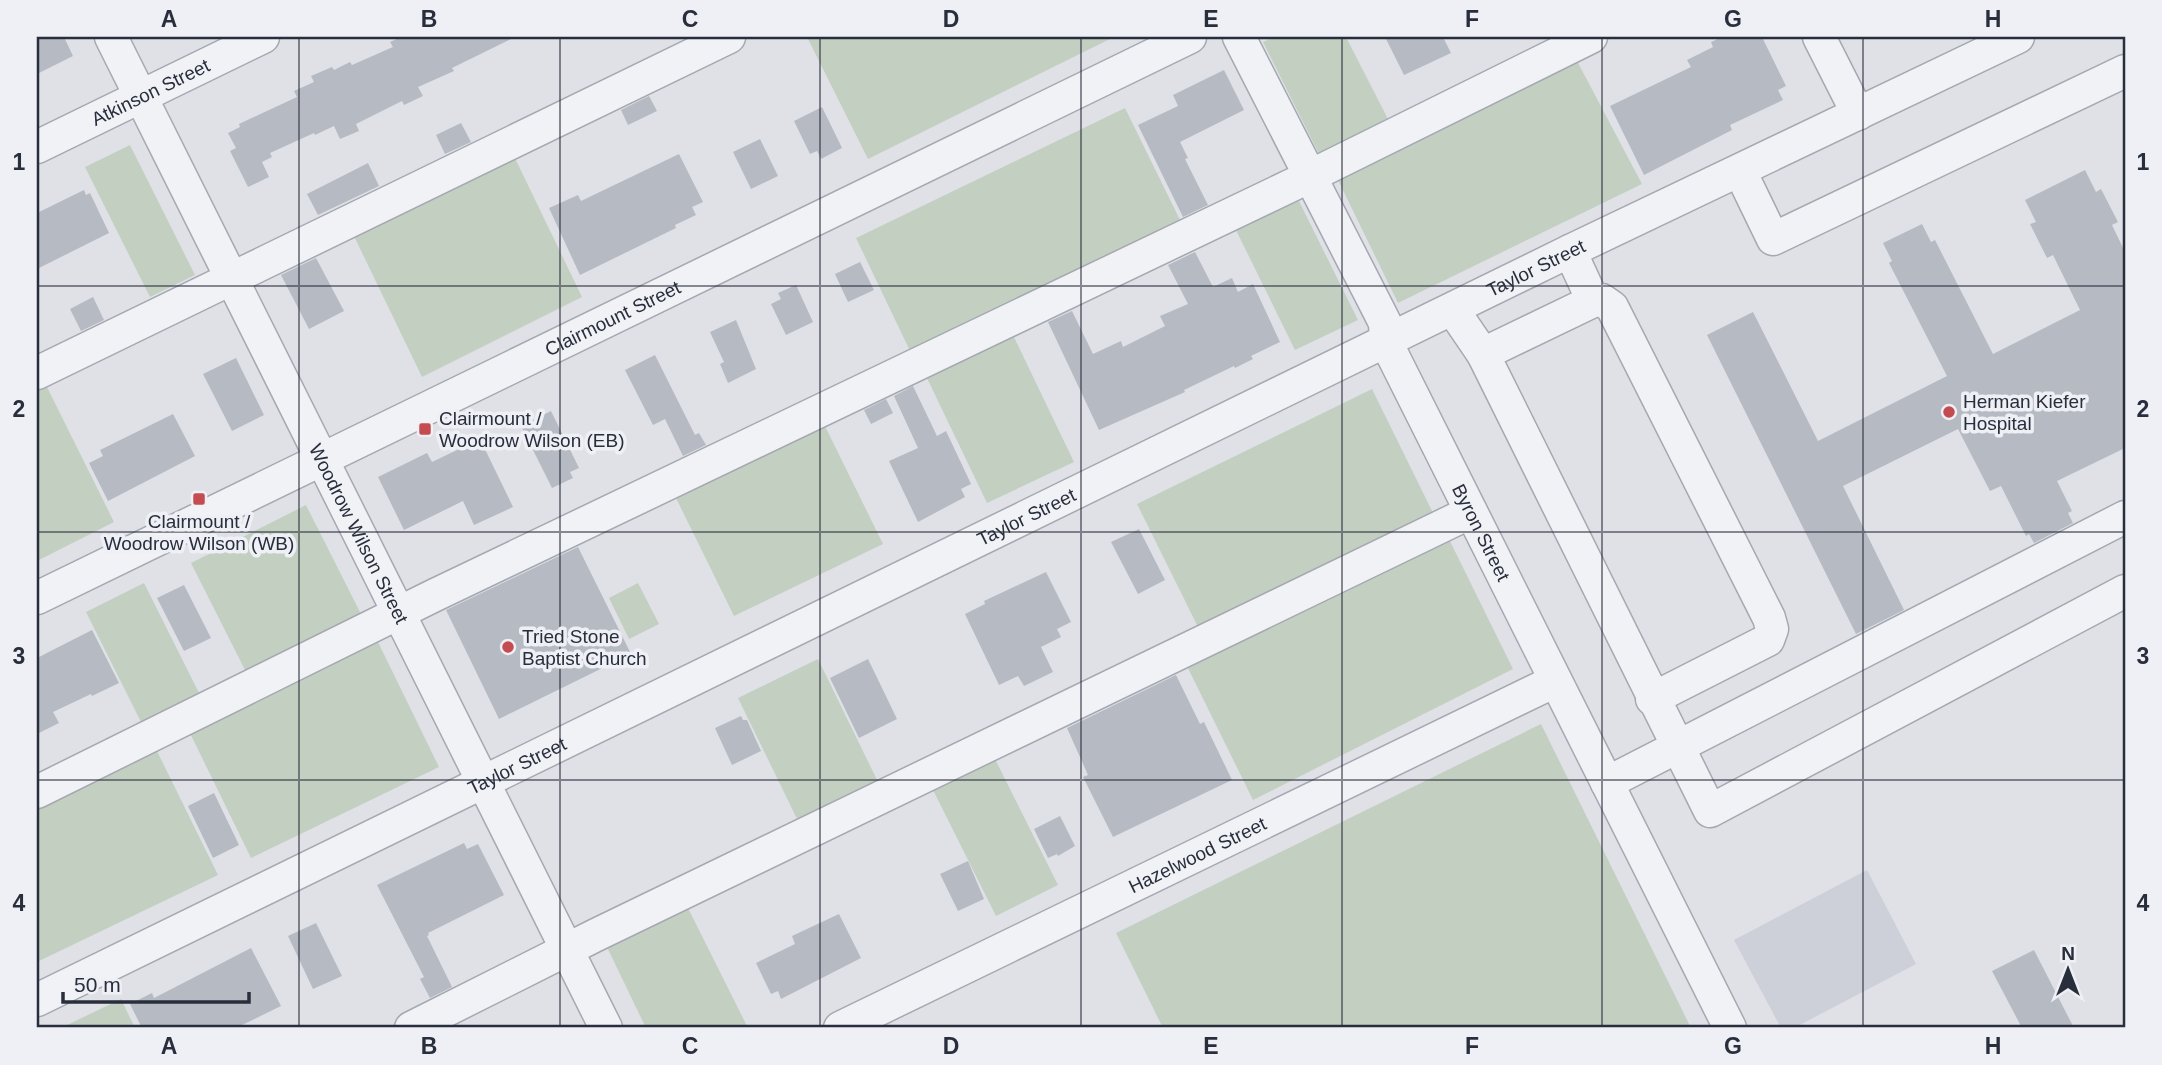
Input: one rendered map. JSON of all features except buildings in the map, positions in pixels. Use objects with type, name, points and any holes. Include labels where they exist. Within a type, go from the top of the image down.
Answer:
[{"type":"street","name":"Woodrow Wilson Street","points":[[111,37],[606,1028]]},
{"type":"street","name":"Atkinson Street","points":[[37,147],[263,37]]},
{"type":"street","points":[[37,373],[729,37]]},
{"type":"street","name":"Clairmount Street","points":[[37,598],[1190,37]]},
{"type":"street","name":"Byron Street","points":[[1239,37],[1385,323],[1386,342],[1730,1028]]},
{"type":"street","points":[[37,792],[1591,37]]},
{"type":"street","points":[[1819,37],[1858,114]]},
{"type":"street","name":"Taylor Street","points":[[37,1000],[1570,251],[2018,37]]},
{"type":"street","points":[[1740,171],[1773,239],[2125,71]]},
{"type":"street","points":[[1570,251],[1593,301]]},
{"type":"street","points":[[1483,354],[1593,301],[1602,300],[1612,307],[1769,618],[1772,629],[1768,640],[1652,699]]},
{"type":"street","points":[[1453,310],[1483,354],[1652,699],[1710,811],[2125,591]]},
{"type":"street","points":[[411,1028],[596,935],[1471,512]]},
{"type":"street","points":[[1607,783],[2125,517]]},
{"type":"street","name":"Hazelwood Street","points":[[840,1028],[1555,681]]},
{"type":"shaded area","points":[[1867,870],[1916,964],[1794,1028],[1781,1028],[1734,940]]},
{"type":"green space","points":[[807,37],[1114,37],[868,159]]},
{"type":"green space","points":[[1274,37],[1346,37],[1390,123],[1321,158],[1263,42]]},
{"type":"green space","points":[[1576,59],[1642,184],[1398,303],[1337,178]]},
{"type":"green space","points":[[1125,108],[1181,222],[911,353],[856,238]]},
{"type":"green space","points":[[130,145],[195,275],[150,297],[85,167]]},
{"type":"green space","points":[[513,154],[582,297],[422,377],[353,234]]},
{"type":"green space","points":[[1293,189],[1358,320],[1295,350],[1231,220]]},
{"type":"green space","points":[[1013,335],[1074,462],[987,503],[926,376]]},
{"type":"green space","points":[[45,383],[114,522],[37,561],[37,387]]},
{"type":"green space","points":[[1372,389],[1435,517],[1201,633],[1137,504]]},
{"type":"green space","points":[[824,424],[883,544],[734,616],[675,496]]},
{"type":"green space","points":[[306,505],[364,620],[249,678],[191,563]]},
{"type":"green space","points":[[1444,529],[1513,669],[1253,800],[1182,656]]},
{"type":"green space","points":[[144,583],[201,697],[143,726],[86,612]]},
{"type":"green space","points":[[638,583],[659,624],[629,639],[609,598]]},
{"type":"green space","points":[[376,638],[439,767],[251,858],[188,729]]},
{"type":"green space","points":[[818,659],[881,788],[801,827],[738,698]]},
{"type":"green space","points":[[1541,724],[1691,1028],[1163,1028],[1116,933]]},
{"type":"green space","points":[[153,743],[218,875],[37,962],[37,799]]},
{"type":"green space","points":[[993,755],[1058,885],[996,916],[931,786]]},
{"type":"green space","points":[[686,904],[748,1028],[646,1028],[605,943]]},
{"type":"green space","points":[[121,999],[135,1028],[61,1028]]},
{"type":"place","name":"Herman Kiefer Hospital","points":[[1949,412]]},
{"type":"place","name":"Clairmount / Woodrow Wilson (EB)","points":[[425,429]]},
{"type":"place","name":"Clairmount / Woodrow Wilson (WB)","points":[[199,499]]},
{"type":"place","name":"Tried Stone Baptist Church","points":[[508,647]]}]
